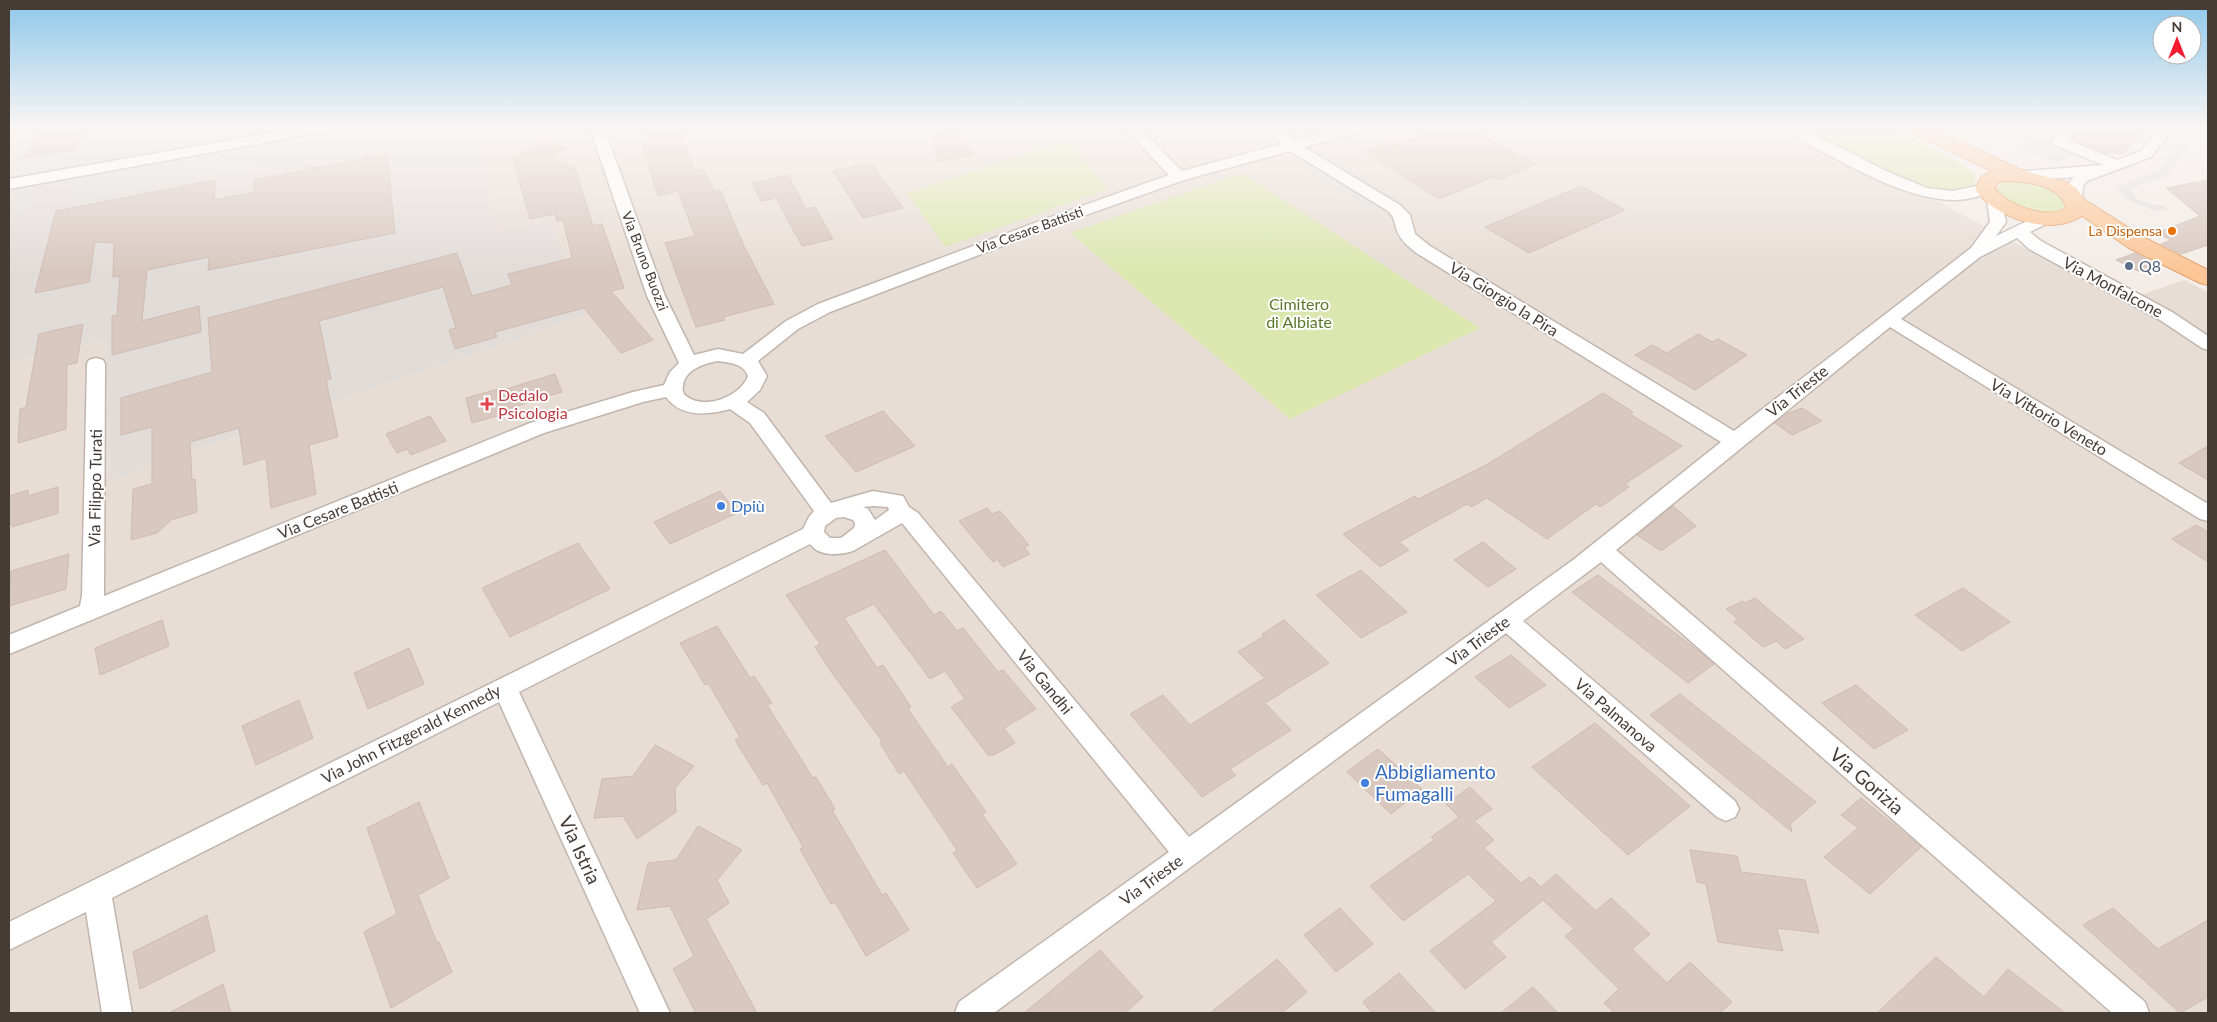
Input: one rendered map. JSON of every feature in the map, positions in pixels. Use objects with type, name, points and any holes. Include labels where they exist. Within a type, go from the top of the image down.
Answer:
[{"type":"main road","points":[[1979,176],[1990,189],[2018,212],[2053,218],[2137,243]]},
{"type":"main road","points":[[1990,189],[2000,176]]},
{"type":"main road","points":[[2022,176],[2050,183],[2137,243],[2208,278]]},
{"type":"main road","points":[[2053,218],[2067,216],[2077,210],[2076,201]]},
{"type":"street","points":[[9,184],[56,176]]},
{"type":"street","name":"Via Bruno Buozzi","points":[[614,176],[656,296],[689,364]]},
{"type":"street","name":"Via Cesare Battisti","points":[[747,360],[792,325],[824,308],[1046,224],[1183,176]]},
{"type":"street","name":"Via Giorgio la Pira","points":[[1341,176],[1394,208],[1402,216],[1403,231],[1409,240],[1735,441]]},
{"type":"street","points":[[1884,176],[1920,192],[1941,196],[1972,194],[1990,189]]},
{"type":"street","points":[[2076,201],[2076,185],[2082,178],[2088,176]]},
{"type":"street","name":"Via Trieste","points":[[1974,253],[1998,222],[1990,189]]},
{"type":"street","name":"Via Trieste","points":[[970,1013],[1601,550],[1735,441],[1974,253],[2018,231],[2053,218]]},
{"type":"street","name":"Via Monfalcone","points":[[2018,231],[2035,246],[2166,316],[2208,344]]},
{"type":"street","name":"Via Vittorio Veneto","points":[[1889,319],[2208,514]]},
{"type":"street","points":[[718,355],[736,356],[747,360],[757,370],[758,379],[753,388],[734,403],[715,408],[694,407],[681,402],[676,398],[672,390],[673,381],[679,372],[689,364],[718,355]]},
{"type":"street","name":"Via Filippo Turati","points":[[90,612],[93,595],[96,364]]},
{"type":"street","name":"Via Cesare Battisti","points":[[9,645],[537,428],[640,396],[672,390]]},
{"type":"street","points":[[734,403],[757,418],[831,511]]},
{"type":"street","name":"Via Gandhi","points":[[831,511],[859,501],[878,497],[896,501],[901,512],[910,518],[1187,854]]},
{"type":"street","points":[[861,537],[866,524],[860,514],[844,509],[831,511],[816,522],[813,533],[821,543],[828,546],[846,545],[861,537],[887,523],[901,512]]},
{"type":"street","name":"Via John Fitzgerald Kennedy","points":[[9,936],[813,533]]},
{"type":"street","name":"Via Gorizia","points":[[1601,550],[2134,1013]]},
{"type":"street","name":"Via Palmanova","points":[[1506,620],[1726,809]]},
{"type":"street","name":"Via Istria","points":[[505,687],[656,1013]]},
{"type":"street","points":[[97,892],[118,1013]]},
{"type":"shaded area","points":[[9,176],[486,176],[497,232],[550,221],[585,315],[110,480],[106,340],[9,363]]},
{"type":"shaded area","points":[[79,176],[209,176],[70,202]]},
{"type":"shaded area","points":[[486,176],[1890,176],[2123,301],[2184,280],[2208,292],[2208,1013],[9,1013],[9,363],[106,340],[110,480],[497,232]]},
{"type":"shaded area","points":[[1316,176],[1361,176],[1406,204],[1377,215]]},
{"type":"shaded area","points":[[2146,176],[2168,176],[2130,189],[2136,199],[2153,205],[2163,205],[2168,210],[2155,211],[2128,200],[2117,187]]},
{"type":"shaded area","points":[[36,184],[28,210],[9,213],[9,189]]},
{"type":"green space","points":[[959,176],[1097,176],[1108,189],[945,247],[907,193]]},
{"type":"green space","name":"Cimitero di Albiate","points":[[1234,176],[1246,176],[1480,328],[1290,419],[1070,233]]},
{"type":"green space","points":[[1899,176],[1975,176],[1975,183],[1955,191],[1935,190]]},
{"type":"green space","points":[[2008,180],[2024,181],[2047,188],[2066,202],[2065,207],[2048,213],[2020,207],[1997,192],[1997,186]]},
{"type":"building","points":[[276,176],[389,176],[395,233],[208,270],[209,257],[147,270],[142,321],[199,306],[201,332],[112,355],[112,316],[117,315],[120,276],[113,277],[114,243],[95,242],[89,282],[35,293],[56,211],[216,180],[214,200],[254,192],[254,180]]},
{"type":"building","points":[[518,176],[577,176],[593,226],[602,224],[624,288],[611,291],[653,340],[621,353],[584,308],[495,332],[497,337],[455,349],[449,330],[456,328],[443,287],[319,321],[331,379],[326,380],[338,437],[309,445],[316,494],[271,508],[266,458],[244,465],[239,428],[190,442],[192,480],[195,479],[197,512],[171,520],[157,533],[131,540],[133,489],[152,484],[152,427],[121,435],[121,398],[212,372],[208,318],[457,253],[472,296],[512,285],[508,274],[572,258],[563,220],[557,221],[555,214],[530,219]]},
{"type":"building","points":[[652,176],[706,176],[714,191],[720,190],[744,246],[774,304],[723,317],[725,320],[696,327],[665,243],[695,236],[678,191],[658,196]]},
{"type":"building","points":[[788,176],[806,209],[815,207],[833,239],[802,246],[776,198],[761,201],[752,183]]},
{"type":"building","points":[[836,176],[880,176],[903,208],[863,218]]},
{"type":"building","points":[[1402,176],[1509,176],[1499,180],[1493,177],[1439,199]]},
{"type":"building","points":[[2208,180],[2208,245],[2181,254],[2161,244],[2171,240],[2157,233],[2200,216],[2166,188]]},
{"type":"building","points":[[1581,186],[1625,210],[1529,253],[1485,227]]},
{"type":"building","points":[[2135,253],[2157,264],[2138,271],[2116,260]]},
{"type":"building","points":[[83,324],[77,363],[67,365],[66,429],[18,443],[20,409],[26,407],[39,334]]},
{"type":"building","points":[[1698,334],[1712,342],[1718,339],[1747,355],[1695,390],[1635,355],[1652,345],[1667,353]]},
{"type":"building","points":[[555,374],[562,392],[507,409],[508,413],[472,423],[466,398],[502,388],[503,390]]},
{"type":"building","points":[[1603,393],[1633,412],[1630,414],[1682,446],[1625,484],[1629,487],[1600,507],[1596,504],[1547,539],[1487,498],[1471,507],[1467,504],[1399,542],[1409,550],[1380,567],[1343,534],[1415,496],[1418,499],[1486,465]]},
{"type":"building","points":[[1802,408],[1822,421],[1792,435],[1775,423],[1784,415]]},
{"type":"building","points":[[883,411],[915,446],[856,472],[825,436]]},
{"type":"building","points":[[430,416],[446,441],[411,455],[407,449],[397,453],[386,434]]},
{"type":"building","points":[[2208,446],[2208,480],[2179,463]]},
{"type":"building","points":[[58,487],[58,513],[12,527],[12,524],[9,525],[9,496],[28,490],[28,496]]},
{"type":"building","points":[[720,491],[737,513],[670,544],[654,522]]},
{"type":"building","points":[[1673,506],[1696,526],[1661,551],[1637,535]]},
{"type":"building","points":[[987,508],[992,514],[1000,511],[1029,545],[1024,547],[1030,554],[1003,567],[997,559],[993,562],[959,521]]},
{"type":"building","points":[[2196,525],[2208,532],[2208,562],[2172,539]]},
{"type":"building","points":[[1483,542],[1516,569],[1488,587],[1454,560]]},
{"type":"building","points":[[578,543],[610,589],[510,637],[482,588]]},
{"type":"building","points":[[885,550],[934,615],[941,611],[957,631],[963,628],[998,672],[1003,670],[1036,709],[1004,728],[1015,743],[994,755],[988,755],[951,707],[965,699],[945,671],[930,679],[874,604],[844,618],[877,668],[883,665],[911,707],[908,709],[948,767],[952,764],[986,812],[982,814],[1017,864],[977,888],[953,853],[957,850],[904,771],[899,774],[880,743],[882,741],[815,647],[820,644],[786,595]]},
{"type":"building","points":[[69,554],[66,589],[9,606],[11,571]]},
{"type":"building","points":[[1361,570],[1407,612],[1361,638],[1316,595]]},
{"type":"building","points":[[1598,575],[1714,664],[1688,683],[1572,592]]},
{"type":"building","points":[[1963,588],[2010,622],[1962,651],[1915,615]]},
{"type":"building","points":[[1755,598],[1804,639],[1785,649],[1776,641],[1763,647],[1734,622],[1739,620],[1726,609]]},
{"type":"building","points":[[162,620],[169,646],[100,675],[95,648]]},
{"type":"building","points":[[1284,620],[1329,663],[1265,703],[1291,730],[1230,769],[1236,775],[1202,797],[1130,714],[1163,695],[1190,725],[1265,678],[1238,652],[1264,636],[1262,634]]},
{"type":"building","points":[[717,626],[750,678],[754,676],[772,703],[767,705],[813,778],[816,777],[835,809],[832,810],[882,895],[886,893],[909,930],[866,956],[835,902],[831,904],[800,849],[803,847],[767,783],[763,785],[735,740],[740,737],[708,683],[705,685],[680,643]]},
{"type":"building","points":[[409,648],[424,684],[368,709],[354,673]]},
{"type":"building","points":[[1511,655],[1546,685],[1509,708],[1475,677]]},
{"type":"building","points":[[1856,685],[1908,730],[1874,749],[1822,703]]},
{"type":"building","points":[[1680,694],[1816,802],[1790,824],[1792,832],[1650,715]]},
{"type":"building","points":[[299,700],[313,738],[256,765],[242,726]]},
{"type":"building","points":[[1595,723],[1690,806],[1628,855],[1532,767]]},
{"type":"building","points":[[655,745],[694,766],[675,788],[676,812],[637,839],[623,816],[594,818],[602,779],[633,776]]},
{"type":"building","points":[[1378,749],[1422,789],[1391,814],[1347,772]]},
{"type":"building","points":[[1470,787],[1492,809],[1474,821],[1494,840],[1484,848],[1521,883],[1530,877],[1541,887],[1556,874],[1596,911],[1611,898],[1650,934],[1632,949],[1667,983],[1690,962],[1732,1002],[1720,1013],[1614,1013],[1604,1003],[1619,989],[1565,936],[1574,929],[1543,900],[1491,942],[1506,957],[1465,989],[1430,951],[1496,901],[1468,874],[1403,921],[1370,886],[1434,840],[1431,837],[1459,817],[1446,804]]},
{"type":"building","points":[[1861,798],[1921,847],[1870,894],[1824,857],[1858,828],[1841,815]]},
{"type":"building","points":[[419,802],[449,878],[418,895],[437,943],[439,942],[452,972],[391,1008],[364,932],[397,914],[367,828]]},
{"type":"building","points":[[698,826],[742,850],[717,880],[729,903],[706,919],[757,1013],[696,1013],[673,969],[694,956],[670,906],[637,910],[648,863],[676,860]]},
{"type":"building","points":[[1690,850],[1737,856],[1741,872],[1805,880],[1819,933],[1777,928],[1783,951],[1718,942],[1706,884],[1697,882]]},
{"type":"building","points":[[1340,908],[1373,944],[1336,972],[1304,935]]},
{"type":"building","points":[[2113,908],[2158,949],[2208,920],[2208,997],[2180,1013],[2083,925]]},
{"type":"building","points":[[207,915],[215,951],[140,989],[133,952]]},
{"type":"building","points":[[1100,950],[1143,997],[1125,1013],[1024,1013]]},
{"type":"building","points":[[1936,957],[1984,997],[2008,969],[2065,1013],[1877,1013]]},
{"type":"building","points":[[1277,959],[1307,992],[1282,1013],[1210,1013]]},
{"type":"building","points":[[1399,973],[1436,1013],[1372,1013],[1363,1002]]},
{"type":"building","points":[[223,984],[231,1013],[169,1013]]},
{"type":"building","points":[[1533,987],[1558,1013],[1501,1013]]},
{"type":"place","name":"La Dispensa","points":[[2172,231]]},
{"type":"place","name":"Q8","points":[[2129,266]]},
{"type":"place","name":"Dedalo Psicologia","points":[[487,404]]},
{"type":"place","name":"Dpiù","points":[[721,506]]},
{"type":"place","name":"Abbigliamento Fumagalli","points":[[1365,783]]}]
